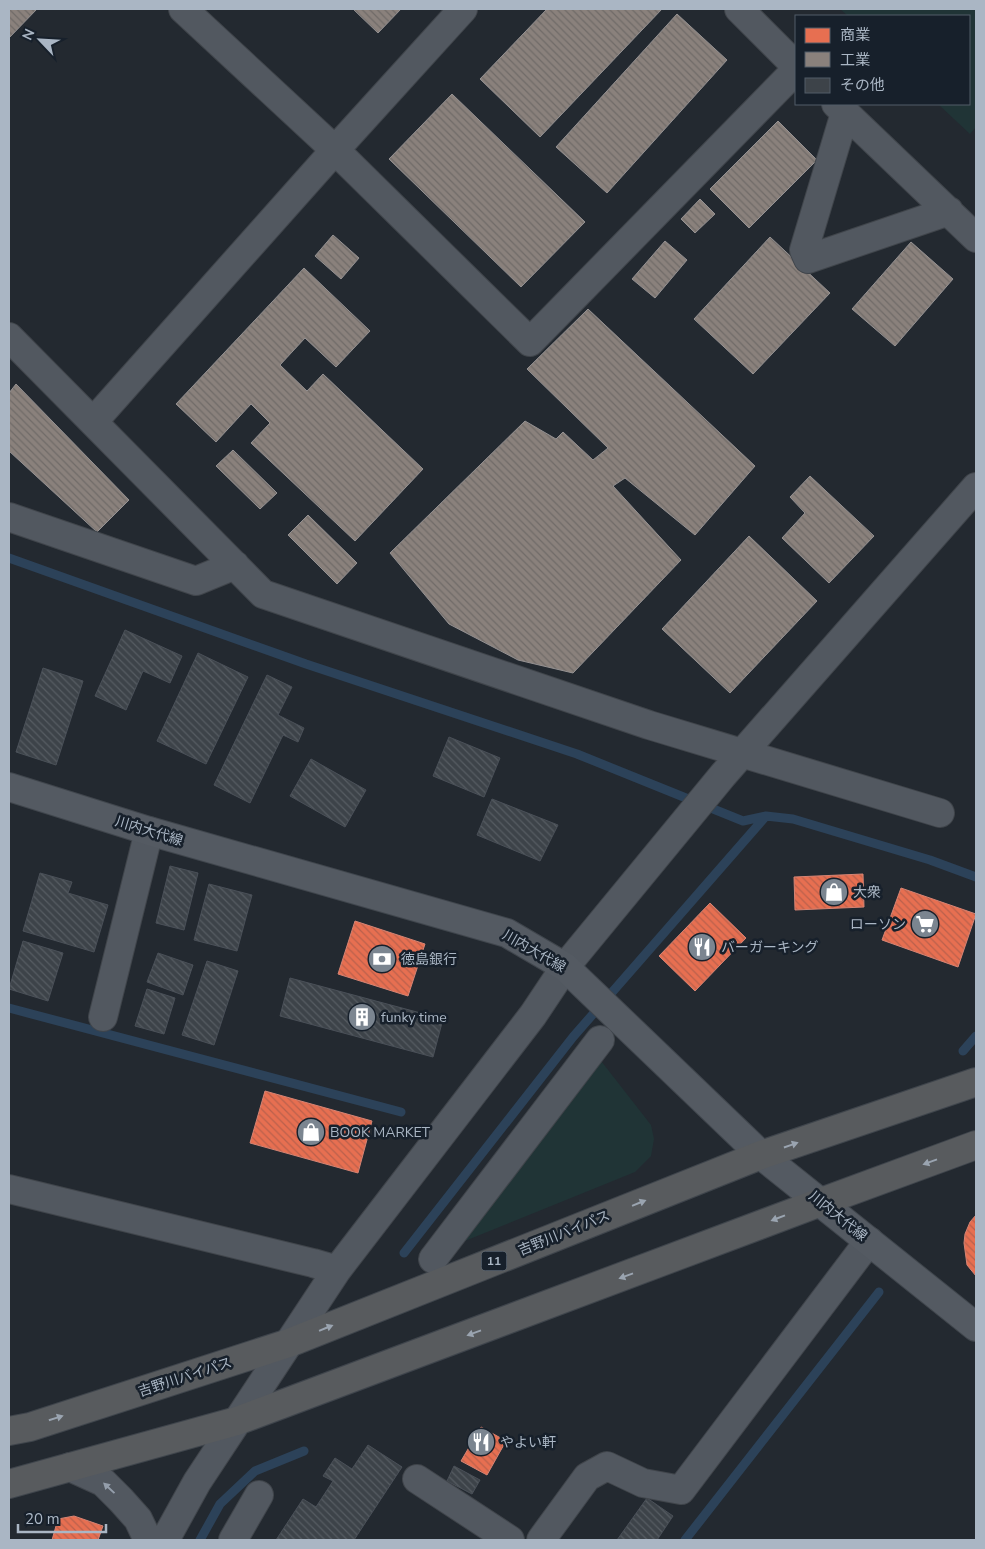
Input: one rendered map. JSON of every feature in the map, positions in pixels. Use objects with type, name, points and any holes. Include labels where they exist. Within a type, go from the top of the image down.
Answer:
[{"type":"highway","name":"吉野川バイパス","points":[[9,1431],[30,1427],[289,1343],[761,1155],[976,1082]]},
{"type":"highway","points":[[9,1484],[237,1421],[976,1145]]},
{"type":"main road","name":"川内大代線","points":[[9,788],[149,831],[507,933],[565,967],[761,1155],[976,1327]]},
{"type":"street","points":[[184,9],[335,150],[530,342],[795,71]]},
{"type":"street","points":[[93,422],[463,9]]},
{"type":"street","points":[[739,9],[795,65]]},
{"type":"street","points":[[949,211],[808,259],[804,250],[841,108],[949,211],[976,238]]},
{"type":"street","points":[[9,337],[263,594],[649,725],[940,813]]},
{"type":"street","points":[[165,1540],[197,1482],[337,1270],[534,1014],[565,967],[723,775],[976,487]]},
{"type":"street","points":[[9,517],[196,581],[235,565]]},
{"type":"street","points":[[103,1017],[149,831]]},
{"type":"street","points":[[433,1259],[600,1040]]},
{"type":"street","points":[[9,1189],[337,1270]]},
{"type":"street","points":[[541,1540],[587,1477],[607,1466],[643,1483],[682,1490],[870,1241]]},
{"type":"street","points":[[70,1467],[103,1482],[138,1519],[148,1540]]},
{"type":"street","points":[[417,1479],[510,1540]]},
{"type":"street","points":[[233,1540],[260,1495]]},
{"type":"green space","points":[[840,9],[976,9],[976,127],[970,134],[939,105],[970,105],[970,15],[847,15]]},
{"type":"green space","points":[[598,1057],[651,1125],[654,1139],[651,1156],[635,1172],[455,1245]]},
{"type":"building: 商業","points":[[863,874],[864,907],[795,910],[794,877]]},
{"type":"building: 商業","points":[[901,888],[976,914],[958,967],[882,940]]},
{"type":"building: 商業","name":"バーガーキング","points":[[710,903],[746,938],[695,991],[659,956]]},
{"type":"building: 商業","name":"徳島銀行","points":[[355,921],[425,944],[408,996],[338,974]]},
{"type":"building: 商業","name":"BOOK MARKET","points":[[265,1091],[372,1121],[358,1173],[250,1143]]},
{"type":"building: 商業","points":[[976,1215],[976,1276],[967,1265],[964,1243],[965,1234],[970,1222]]},
{"type":"building: 商業","points":[[481,1427],[506,1441],[487,1475],[461,1461]]},
{"type":"building: 商業","points":[[74,1516],[103,1526],[98,1540],[52,1540],[58,1519]]},
{"type":"building: 工業","points":[[9,9],[37,9],[9,38]]},
{"type":"building: 工業","points":[[353,9],[401,9],[378,33]]},
{"type":"building: 工業","points":[[547,9],[662,9],[540,137],[480,79]]},
{"type":"building: 工業","points":[[677,14],[727,60],[607,193],[556,147]]},
{"type":"building: 工業","points":[[452,94],[585,222],[521,287],[389,159]]},
{"type":"building: 工業","points":[[778,121],[817,160],[749,228],[710,189]]},
{"type":"building: 工業","points":[[700,199],[715,214],[695,233],[681,219]]},
{"type":"building: 工業","points":[[333,235],[359,258],[341,279],[315,256]]},
{"type":"building: 工業","points":[[770,237],[830,293],[753,374],[694,319]]},
{"type":"building: 工業","points":[[665,241],[687,260],[655,298],[632,279]]},
{"type":"building: 工業","points":[[911,242],[953,279],[895,346],[852,309]]},
{"type":"building: 工業","points":[[304,268],[370,331],[336,367],[305,338],[280,365],[307,391],[323,374],[423,469],[355,541],[251,443],[270,423],[251,404],[216,442],[176,404]]},
{"type":"building: 工業","points":[[588,309],[755,466],[695,535],[625,478],[613,486],[681,560],[573,673],[518,660],[449,624],[390,553],[525,421],[556,439],[563,432],[593,460],[608,448],[527,369]]},
{"type":"building: 工業","points":[[16,384],[129,500],[97,532],[9,451],[9,393]]},
{"type":"building: 工業","points":[[233,450],[277,493],[260,509],[216,466]]},
{"type":"building: 工業","points":[[810,476],[874,536],[829,583],[782,538],[805,513],[790,497]]},
{"type":"building: 工業","points":[[308,515],[357,563],[337,584],[288,535]]},
{"type":"building: 工業","points":[[749,536],[817,601],[730,693],[662,629]]},
{"type":"building: その他","points":[[125,630],[182,656],[170,683],[143,671],[126,710],[95,696]]},
{"type":"building: その他","points":[[198,653],[248,677],[206,764],[157,741]]},
{"type":"building: その他","points":[[43,668],[83,681],[56,765],[16,752]]},
{"type":"building: その他","points":[[267,675],[292,687],[278,715],[304,728],[298,742],[283,735],[250,803],[214,785]]},
{"type":"building: その他","points":[[449,737],[500,758],[484,797],[433,776]]},
{"type":"building: その他","points":[[311,759],[366,790],[345,827],[290,796]]},
{"type":"building: その他","points":[[492,799],[558,825],[540,861],[477,835]]},
{"type":"building: その他","points":[[170,866],[198,873],[184,930],[156,923]]},
{"type":"building: その他","points":[[40,873],[72,882],[68,893],[108,905],[94,952],[23,931]]},
{"type":"building: その他","points":[[209,884],[252,895],[237,951],[194,940]]},
{"type":"building: その他","points":[[23,941],[63,953],[48,1001],[9,989]]},
{"type":"building: その他","points":[[158,953],[193,965],[183,995],[147,982]]},
{"type":"building: その他","points":[[207,961],[238,971],[214,1045],[182,1035]]},
{"type":"building: その他","name":"funky time","points":[[290,978],[443,1019],[433,1057],[280,1016]]},
{"type":"building: その他","points":[[147,989],[175,998],[164,1034],[135,1026]]},
{"type":"building: その他","points":[[368,1445],[402,1467],[354,1540],[276,1540],[303,1499],[316,1507],[333,1481],[323,1476],[335,1458],[352,1469]]},
{"type":"building: その他","points":[[454,1466],[480,1480],[472,1494],[447,1481]]},
{"type":"building: その他","points":[[647,1498],[673,1516],[657,1540],[617,1540]]},
{"type":"waterway","points":[[9,558],[306,664],[577,754],[743,821],[766,816],[793,819],[930,860],[976,877]]},
{"type":"waterway","points":[[404,1253],[573,1037],[766,816]]},
{"type":"waterway","points":[[9,1008],[401,1112]]},
{"type":"waterway","points":[[963,1051],[976,1036]]},
{"type":"waterway","points":[[685,1540],[879,1292]]},
{"type":"waterway","points":[[200,1540],[220,1504],[255,1471],[304,1451]]},
{"type":"place","name":"大衆","points":[[834,892]]},
{"type":"place","name":"ローソン","points":[[925,924]]},
{"type":"place","name":"バーガーキング","points":[[702,947]]},
{"type":"place","name":"徳島銀行","points":[[382,959]]},
{"type":"place","name":"funky time","points":[[362,1017]]},
{"type":"place","name":"BOOK MARKET","points":[[311,1132]]},
{"type":"place","name":"やよい軒","points":[[481,1442]]}]
